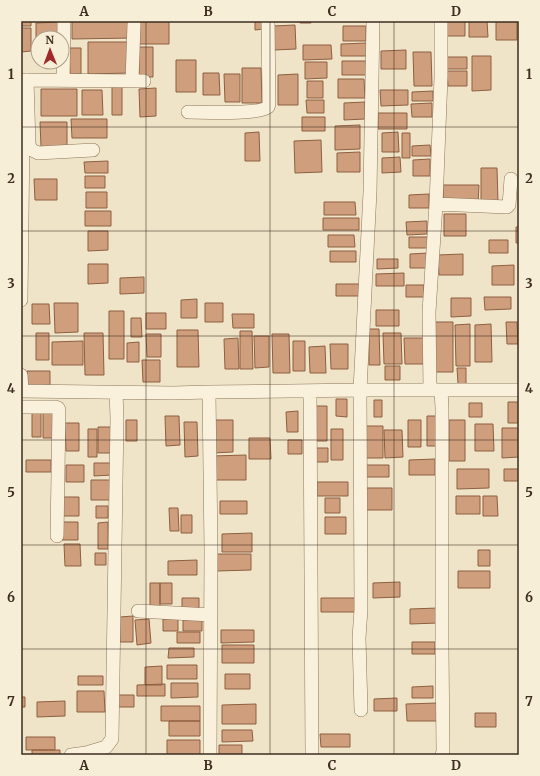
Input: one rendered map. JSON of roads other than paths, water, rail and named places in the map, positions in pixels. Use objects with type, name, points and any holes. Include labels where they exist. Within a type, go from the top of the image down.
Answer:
[{"type":"street","points":[[63,81],[64,21]]},
{"type":"street","points":[[188,112],[260,111],[268,107],[268,21]]},
{"type":"street","points":[[361,710],[360,390],[370,192],[373,21]]},
{"type":"street","points":[[441,21],[441,77],[436,204],[429,312],[436,390],[442,755]]},
{"type":"street","points":[[21,300],[24,80],[138,81],[134,24]]},
{"type":"street","points":[[24,136],[32,150],[38,153],[94,150]]},
{"type":"street","points":[[436,204],[507,207],[509,205],[511,179]]},
{"type":"street","points":[[21,375],[21,391],[173,393],[360,390],[519,390]]},
{"type":"street","points":[[310,391],[312,755]]},
{"type":"street","points":[[71,755],[86,753],[106,747],[112,739],[117,418],[116,392]]},
{"type":"street","points":[[209,392],[211,615],[210,755]]},
{"type":"street","points":[[21,407],[55,407],[59,410],[57,536]]},
{"type":"street","points":[[138,611],[211,615]]}]
